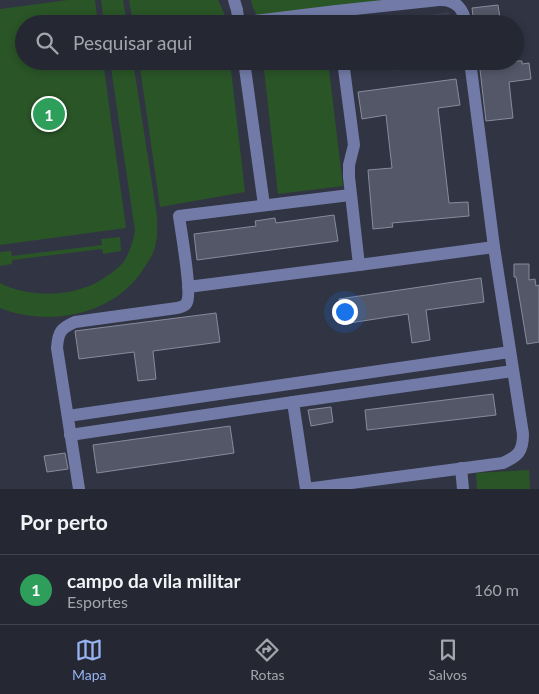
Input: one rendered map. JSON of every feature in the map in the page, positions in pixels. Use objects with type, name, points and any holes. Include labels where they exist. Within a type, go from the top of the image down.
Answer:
[{"type":"lane","points":[[234,0],[238,15]]},
{"type":"lane","points":[[354,15],[440,0],[448,0],[455,3],[461,8],[463,15]]},
{"type":"lane","points":[[245,70],[264,205]]},
{"type":"lane","points":[[344,70],[354,145],[348,177],[359,266]]},
{"type":"lane","points":[[293,402],[306,489],[387,483],[461,468],[502,463],[520,452],[523,444],[523,434],[494,247],[471,70]]},
{"type":"lane","points":[[79,489],[57,348],[61,331],[75,322],[184,306],[187,302],[188,287],[179,216],[350,195]]},
{"type":"lane","points":[[188,287],[494,247]]},
{"type":"lane","points":[[68,416],[510,352]]},
{"type":"lane","points":[[70,435],[513,371]]},
{"type":"lane","points":[[461,468],[463,489]]},
{"type":"shaded area","points":[[449,12],[449,15],[427,15]]},
{"type":"green space","points":[[68,0],[95,0],[97,15],[15,15],[15,70],[104,70],[126,228],[0,245],[0,9]]},
{"type":"green space","points":[[101,0],[123,0],[126,15],[103,15]]},
{"type":"green space","points":[[129,0],[218,0],[224,15],[132,15]]},
{"type":"green space","points":[[251,0],[406,0],[266,15],[257,15]]},
{"type":"green space","points":[[111,70],[134,70],[157,216],[157,239],[153,253],[142,271],[129,286],[114,298],[78,314],[38,317],[0,308],[0,283],[19,290],[52,294],[74,291],[92,285],[123,263],[135,231]]},
{"type":"green space","points":[[140,70],[231,70],[245,192],[160,207]]},
{"type":"green space","points":[[264,70],[329,70],[343,186],[278,194]]},
{"type":"green space","points":[[120,237],[121,251],[103,254],[102,249],[12,260],[12,264],[0,266],[0,252],[11,251],[12,256],[102,245],[101,239]]},
{"type":"green space","points":[[529,470],[530,489],[477,489],[476,473]]},
{"type":"building","points":[[498,5],[500,15],[473,15],[472,8]]},
{"type":"building","points":[[529,63],[531,79],[509,82],[513,118],[486,121],[480,70],[524,70],[524,64]]},
{"type":"building","points":[[456,79],[460,105],[438,108],[449,203],[468,202],[469,216],[392,223],[393,227],[373,229],[368,170],[392,168],[386,115],[362,119],[358,92]]},
{"type":"building","points":[[334,215],[338,241],[197,260],[194,234],[256,226],[255,221],[275,218],[276,223]]},
{"type":"building","points":[[514,264],[529,264],[529,280],[535,279],[536,286],[539,285],[539,342],[527,344],[516,277],[514,277]]},
{"type":"building","points":[[481,278],[484,302],[426,310],[430,340],[412,343],[408,314],[343,324],[339,299]]},
{"type":"building","points":[[216,313],[220,342],[153,351],[156,379],[138,381],[134,352],[79,359],[75,331]]},
{"type":"building","points":[[493,394],[496,415],[367,430],[365,410]]},
{"type":"building","points":[[331,407],[333,422],[311,426],[308,410]]},
{"type":"building","points":[[230,426],[234,453],[97,473],[93,445]]},
{"type":"building","points":[[65,453],[68,469],[47,472],[44,456]]},
{"type":"place","name":"campo da vila militar","points":[[49,114]]}]
